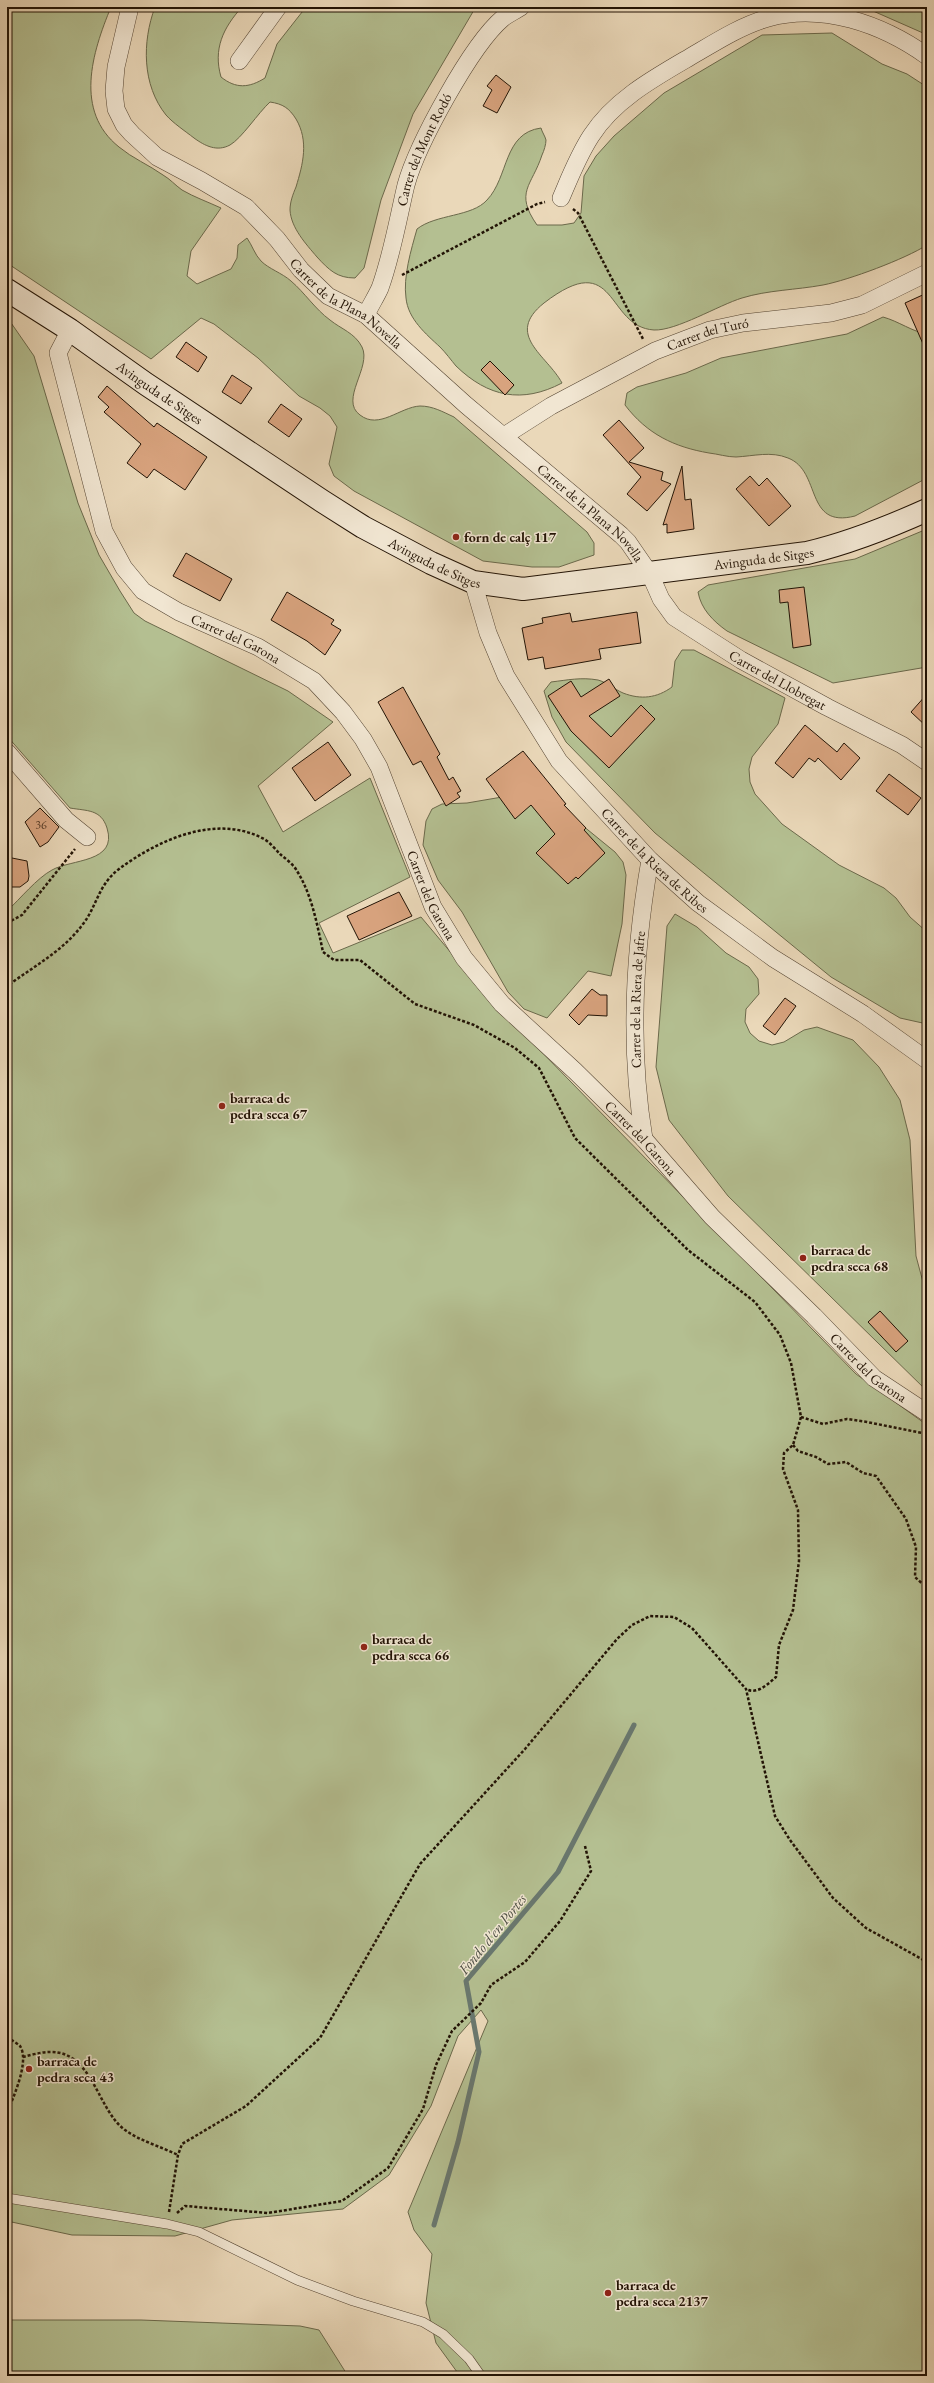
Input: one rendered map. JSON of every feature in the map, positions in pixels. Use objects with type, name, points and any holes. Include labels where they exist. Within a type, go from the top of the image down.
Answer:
[{"type":"street","name":"Carrer de la Plana Novella","points":[[130,7],[116,67],[114,91],[116,108],[124,125],[157,157],[246,207],[277,239],[301,270],[328,296],[366,315],[466,405],[628,542],[650,574]]},
{"type":"street","points":[[239,61],[278,7]]},
{"type":"street","name":"Carrer del Mont Rodó","points":[[366,315],[380,288],[401,213],[407,185],[422,146],[449,93],[482,42],[502,18],[520,7]]},
{"type":"street","points":[[561,198],[575,165],[592,135],[611,112],[648,82],[726,36],[767,18],[800,12],[835,14],[908,42],[927,56]]},
{"type":"street","name":"Carrer del Turó","points":[[504,436],[551,406],[650,354],[710,330],[743,323],[831,313],[862,305],[927,273]]},
{"type":"street","name":"Avinguda de Sitges","points":[[7,290],[70,330],[146,384],[363,527],[431,563],[473,582],[523,589],[807,553],[840,545],[872,534],[927,510]]},
{"type":"street","name":"Carrer del Garona","points":[[70,330],[58,353],[104,531],[124,568],[143,591],[179,612],[258,647],[314,681],[343,712],[363,739],[379,768],[433,907],[464,958],[502,1004],[644,1139],[712,1217],[814,1316],[874,1378],[927,1413]]},
{"type":"street","name":"Carrer del Llobregat","points":[[650,574],[661,599],[674,617],[741,660],[827,707],[902,745],[927,762]]},
{"type":"street","name":"Carrer de la Riera de Ribes","points":[[473,582],[488,633],[506,676],[559,761],[650,860],[698,902],[773,958],[863,1014],[927,1060]]},
{"type":"street","points":[[7,752],[66,820],[87,837]]},
{"type":"street","name":"Carrer de la Riera de Jafre","points":[[644,1139],[638,1099],[636,1000],[641,924],[650,860]]},
{"type":"lane","points":[[7,2198],[167,2224],[199,2232],[297,2280],[353,2301],[423,2322],[443,2334],[469,2359],[481,2376]]},
{"type":"path","points":[[400,276],[537,204]]},
{"type":"path","points":[[578,214],[650,354]]},
{"type":"path","points":[[7,989],[10,984],[68,942],[84,922],[100,890],[118,870],[154,849],[187,834],[217,828],[242,830],[264,838],[297,870],[315,911],[323,952],[334,960],[360,960],[415,1004],[474,1025],[514,1048],[539,1068],[575,1138],[688,1250],[755,1302],[780,1335],[791,1363],[801,1417],[793,1445],[784,1453],[783,1469],[798,1510],[799,1561],[793,1610],[779,1645],[776,1677],[762,1688],[750,1691],[746,1689]]},
{"type":"path","points":[[7,923],[22,915],[66,857],[87,837]]},
{"type":"path","points":[[801,1417],[823,1424],[847,1419],[927,1434]]},
{"type":"path","points":[[793,1445],[798,1451],[816,1457],[828,1464],[846,1462],[863,1473],[876,1476],[906,1519],[916,1547],[915,1577],[927,1588]]},
{"type":"path","points":[[167,2224],[178,2155],[182,2144],[246,2106],[320,2038],[420,1864],[525,1748],[617,1639],[632,1625],[650,1616],[674,1617],[692,1628],[746,1689],[775,1816],[790,1840],[833,1898],[866,1928],[927,1962]]},
{"type":"path","points":[[167,2224],[184,2206],[268,2213],[342,2201],[388,2168],[423,2109],[436,2065],[452,2031],[481,2003],[491,1985],[525,1962],[560,1921],[585,1882],[591,1871],[585,1846]]},
{"type":"path","points":[[7,2037],[20,2046],[23,2057],[21,2074],[7,2113]]},
{"type":"path","points":[[23,2057],[50,2052],[65,2054],[85,2069],[109,2113],[125,2130],[178,2155]]},
{"type":"green space","points":[[7,7],[111,7],[98,43],[93,62],[91,81],[92,99],[96,116],[105,133],[124,151],[166,177],[182,190],[221,208],[191,251],[187,276],[197,284],[231,269],[237,258],[238,245],[247,238],[261,261],[291,281],[325,316],[356,338],[359,342],[364,355],[353,401],[354,409],[360,415],[367,419],[375,420],[382,419],[412,407],[425,406],[442,411],[454,417],[587,532],[594,543],[594,555],[559,567],[532,567],[483,561],[354,491],[334,476],[329,464],[337,427],[330,416],[320,408],[299,396],[258,358],[214,324],[201,318],[151,359],[7,263]]},
{"type":"green space","points":[[155,7],[242,7],[235,15],[221,39],[218,57],[221,77],[232,84],[243,86],[253,84],[265,78],[277,44],[306,7],[479,7],[474,10],[413,114],[381,200],[364,268],[355,278],[338,275],[325,266],[304,241],[293,223],[290,210],[303,161],[304,144],[300,127],[288,109],[282,105],[270,102],[235,142],[220,148],[207,146],[198,141],[166,115],[152,90],[147,63],[146,49],[148,34]]},
{"type":"green space","points":[[864,7],[927,7],[927,37],[923,33]]},
{"type":"green space","points":[[832,33],[882,64],[907,74],[927,87],[927,245],[917,251],[847,279],[823,285],[752,295],[733,301],[685,322],[663,329],[654,330],[638,326],[608,294],[598,286],[586,283],[568,288],[544,303],[533,314],[528,325],[528,335],[532,344],[562,383],[547,390],[533,394],[506,394],[493,391],[480,385],[456,366],[442,349],[418,326],[407,306],[405,290],[408,264],[417,229],[425,224],[472,210],[487,200],[494,191],[513,147],[520,138],[529,132],[541,128],[546,140],[538,166],[527,189],[526,197],[530,214],[537,225],[562,225],[574,223],[581,213],[584,176],[596,156],[614,136],[664,93],[762,35]]},
{"type":"green space","points":[[7,317],[34,356],[78,503],[99,555],[134,613],[145,621],[288,691],[333,722],[258,786],[283,832],[370,778],[410,877],[319,923],[333,953],[421,917],[489,998],[856,1374],[927,1425],[927,2376],[460,2376],[436,2343],[426,2303],[432,2254],[414,2230],[408,2212],[488,2021],[481,2010],[458,2036],[431,2106],[389,2175],[343,2209],[232,2220],[175,2236],[72,2235],[7,2221],[7,911],[46,874],[60,866],[91,858],[99,854],[106,848],[109,839],[107,828],[101,817],[93,812],[70,808],[7,736]]},
{"type":"green space","points":[[883,317],[927,334],[927,478],[855,516],[839,518],[828,514],[820,507],[806,474],[799,465],[788,458],[769,454],[729,457],[684,447],[662,438],[642,424],[625,405],[627,393],[637,387],[686,373],[721,358],[847,334]]},
{"type":"green space","points":[[927,529],[927,667],[833,683],[727,631],[708,614],[702,604],[698,592],[708,585],[855,559]]},
{"type":"green space","points":[[682,650],[694,650],[785,698],[778,724],[752,757],[749,769],[750,782],[755,794],[782,824],[839,865],[884,888],[896,898],[910,917],[927,932],[927,1024],[900,1018],[831,977],[655,833],[566,742],[552,717],[544,691],[551,682],[574,679],[592,679],[601,681],[623,693],[636,697],[655,696],[672,687],[675,661]]},
{"type":"green space","points":[[508,796],[577,821],[615,852],[623,862],[626,875],[622,924],[611,976],[588,971],[547,1018],[524,1009],[508,992],[462,912],[438,880],[423,845],[426,821],[432,809],[442,804],[467,803]]},
{"type":"green space","points":[[675,914],[697,927],[726,953],[749,967],[758,979],[759,994],[746,1009],[745,1022],[750,1033],[759,1041],[772,1045],[784,1042],[804,1030],[817,1027],[853,1040],[879,1067],[900,1100],[910,1140],[916,1256],[927,1297],[927,1391],[728,1196],[669,1120],[656,1067],[667,926]]},
{"type":"green space","points":[[7,2320],[141,2320],[300,2326],[319,2330],[348,2376],[7,2376]]},
{"type":"building","points":[[496,75],[511,87],[497,113],[483,106],[492,90],[487,86]]},
{"type":"building","points":[[927,293],[927,353],[905,303]]},
{"type":"building","points":[[186,342],[207,357],[198,372],[176,357]]},
{"type":"building","points":[[490,361],[514,385],[505,395],[481,370]]},
{"type":"building","points":[[232,375],[252,388],[241,404],[222,392]]},
{"type":"building","points":[[107,386],[154,427],[157,423],[207,457],[185,490],[154,469],[147,478],[127,463],[141,444],[104,412],[109,407],[98,397]]},
{"type":"building","points":[[281,404],[302,419],[289,437],[268,422]]},
{"type":"building","points":[[619,420],[644,448],[629,462],[663,472],[661,480],[671,484],[647,511],[627,494],[641,477],[603,435]]},
{"type":"building","points":[[682,466],[685,500],[691,499],[694,529],[667,533],[667,524],[663,525]]},
{"type":"building","points":[[750,476],[759,486],[767,478],[791,506],[769,526],[736,489]]},
{"type":"building","points":[[186,553],[232,579],[220,601],[173,576]]},
{"type":"building","points":[[804,587],[811,645],[793,648],[788,602],[780,603],[779,590]]},
{"type":"building","points":[[287,592],[334,620],[331,624],[341,630],[325,655],[307,641],[271,620]]},
{"type":"building","points":[[637,612],[641,643],[599,649],[601,659],[545,669],[543,657],[528,660],[522,628],[543,623],[542,618],[570,613],[572,622]]},
{"type":"building","points":[[609,679],[620,696],[589,716],[611,737],[641,705],[655,719],[609,768],[571,731],[548,696],[571,681],[581,697]]},
{"type":"building","points":[[403,687],[440,754],[437,757],[449,780],[453,777],[461,791],[457,793],[460,797],[446,806],[421,761],[413,765],[378,702]]},
{"type":"building","points":[[927,694],[927,727],[911,712]]},
{"type":"building","points":[[805,725],[837,752],[844,743],[860,758],[841,780],[818,758],[815,762],[809,758],[793,778],[775,763]]},
{"type":"building","points":[[328,742],[351,775],[315,801],[292,768]]},
{"type":"building","points":[[523,751],[566,804],[564,805],[586,828],[584,830],[605,853],[578,879],[576,877],[568,884],[536,853],[555,834],[531,805],[515,819],[486,779]]},
{"type":"building","points":[[889,774],[921,798],[908,815],[876,791]]},
{"type":"building","points":[[40,808],[59,827],[48,842],[40,847],[25,822]]},
{"type":"building","points":[[7,857],[27,861],[29,876],[28,881],[20,887],[7,887]]},
{"type":"building","points":[[399,892],[412,916],[359,940],[347,916]]},
{"type":"building","points":[[592,989],[600,995],[607,995],[607,1016],[588,1015],[579,1025],[569,1015]]},
{"type":"building","points":[[785,998],[796,1006],[775,1035],[763,1026]]},
{"type":"building","points":[[880,1311],[908,1341],[896,1352],[868,1322]]},
{"type":"waterway","name":"Fondo d'en Portes","points":[[434,2225],[458,2142],[479,2052],[466,1981],[558,1872],[634,1725]]},
{"type":"place","name":"forn de calç 117","points":[[456,537]]},
{"type":"place","name":"barraca de pedra seca 67","points":[[222,1106]]},
{"type":"place","name":"barraca de pedra seca 68","points":[[803,1258]]},
{"type":"place","name":"barraca de pedra seca 66","points":[[364,1647]]},
{"type":"place","name":"barraca de pedra seca 43","points":[[29,2069]]},
{"type":"place","name":"barraca de pedra seca 2137","points":[[608,2293]]}]
